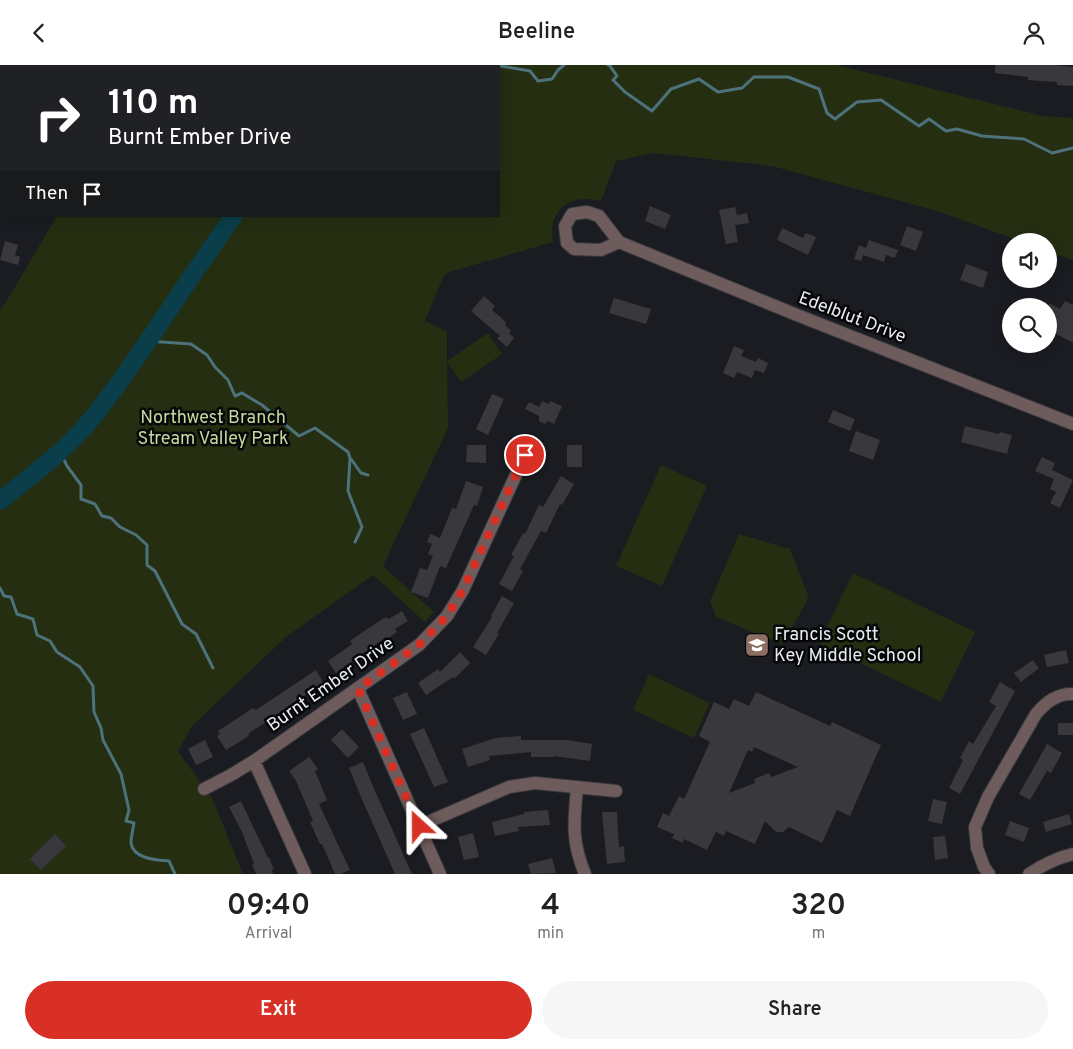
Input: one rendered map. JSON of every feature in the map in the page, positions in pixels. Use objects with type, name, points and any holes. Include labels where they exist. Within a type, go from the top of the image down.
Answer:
[{"type":"street","name":"Edelblut Drive","points":[[618,242],[1073,425]]},
{"type":"street","name":"Burnt Ember Drive","points":[[204,789],[254,761],[358,689],[419,645],[447,616],[463,590],[525,455]]},
{"type":"street","points":[[358,689],[440,874]]},
{"type":"street","points":[[989,874],[984,867],[977,848],[976,827],[988,797],[1036,714],[1045,703],[1056,697],[1068,694],[1073,695]]},
{"type":"street","points":[[254,761],[304,874]]},
{"type":"street","points":[[419,826],[509,787],[535,783],[616,791]]},
{"type":"street","points":[[577,787],[573,829],[577,855],[585,874]]},
{"type":"street","points":[[1029,874],[1047,862],[1073,854]]},
{"type":"green space","name":"Northwest Branch Stream Valley Park","points":[[500,65],[837,65],[1043,116],[1073,118],[1073,260],[1057,255],[1057,233],[1002,234],[937,211],[772,166],[654,153],[616,161],[601,201],[590,199],[571,202],[558,213],[552,231],[553,242],[449,272],[443,277],[425,321],[447,331],[447,361],[488,333],[502,354],[461,382],[447,362],[448,428],[383,566],[434,612],[425,622],[373,575],[286,637],[192,726],[178,751],[213,800],[243,874],[0,874],[0,309],[56,217],[500,217]]},
{"type":"green space","points":[[661,465],[707,486],[662,586],[616,566]]},
{"type":"green space","points":[[739,534],[790,549],[809,598],[782,644],[716,617],[710,601]]},
{"type":"green space","points":[[853,573],[975,632],[941,702],[819,643]]},
{"type":"green space","points":[[649,674],[710,703],[694,738],[633,710]]},
{"type":"building","points":[[995,65],[1054,65],[1073,67],[1073,86],[1057,85],[1057,82],[1028,80],[1028,77],[995,73]]},
{"type":"building","points":[[650,206],[671,215],[665,229],[645,221]]},
{"type":"building","points":[[735,207],[737,215],[747,213],[749,223],[735,225],[738,242],[726,244],[719,210]]},
{"type":"building","points":[[907,226],[923,232],[916,251],[900,245]]},
{"type":"building","points":[[782,228],[803,238],[806,233],[816,237],[808,255],[777,240]]},
{"type":"building","points":[[869,240],[898,250],[895,258],[886,255],[884,262],[863,255],[861,261],[854,259],[859,245],[866,248]]},
{"type":"building","points":[[5,241],[18,245],[15,255],[20,257],[18,265],[0,260]]},
{"type":"building","points":[[966,264],[988,272],[983,288],[960,280]]},
{"type":"building","points":[[484,296],[495,306],[492,310],[506,322],[505,325],[511,331],[509,333],[514,338],[507,347],[497,338],[500,336],[471,311]]},
{"type":"building","points":[[614,298],[651,309],[646,324],[609,313]]},
{"type":"building","points":[[1065,301],[1073,305],[1073,343],[1057,334],[1057,307],[1060,309]]},
{"type":"building","points":[[734,346],[744,350],[741,356],[756,362],[758,358],[768,363],[764,373],[755,370],[752,378],[737,372],[734,378],[723,373]]},
{"type":"building","points":[[492,394],[504,399],[488,435],[476,429]]},
{"type":"building","points":[[542,401],[549,404],[550,401],[562,406],[554,424],[548,421],[545,424],[539,421],[539,416],[525,409],[529,402],[539,407]]},
{"type":"building","points":[[833,410],[855,419],[850,431],[828,422]]},
{"type":"building","points":[[965,426],[1012,435],[1007,454],[961,442]]},
{"type":"building","points":[[856,431],[880,440],[873,460],[849,451]]},
{"type":"building","points":[[467,445],[486,445],[486,463],[466,462]]},
{"type":"building","points":[[567,445],[582,445],[582,467],[567,467]]},
{"type":"building","points":[[1042,457],[1055,463],[1052,470],[1073,480],[1060,508],[1050,503],[1056,492],[1050,489],[1054,479],[1035,471]]},
{"type":"building","points":[[561,476],[574,484],[562,505],[560,504],[546,533],[541,531],[520,569],[523,571],[512,591],[499,584],[514,556],[511,555],[523,533],[525,534],[539,505],[543,507]]},
{"type":"building","points":[[466,481],[483,487],[477,506],[474,505],[446,568],[440,566],[428,598],[411,592],[420,568],[427,570],[433,556],[428,554],[432,544],[427,542],[430,534],[440,538],[452,508],[456,509]]},
{"type":"building","points":[[502,596],[514,603],[486,655],[473,647],[492,617]]},
{"type":"building","points":[[402,611],[408,621],[395,629],[397,632],[387,639],[386,637],[336,673],[328,661],[352,644],[350,641],[367,629],[386,617],[389,619]]},
{"type":"building","points":[[1066,650],[1069,663],[1047,667],[1044,655]]},
{"type":"building","points":[[460,652],[470,663],[454,679],[453,677],[426,695],[418,683],[438,669],[440,672]]},
{"type":"building","points":[[1033,660],[1039,668],[1021,682],[1014,673]]},
{"type":"building","points":[[316,670],[324,684],[302,697],[248,734],[249,736],[226,750],[217,736],[220,734],[218,731],[253,708],[256,710]]},
{"type":"building","points":[[1000,682],[1015,691],[960,794],[949,788],[963,760],[960,758],[969,741],[973,744],[996,706],[989,702]]},
{"type":"building","points":[[407,692],[417,714],[403,720],[393,698]]},
{"type":"building","points":[[756,692],[830,726],[832,722],[881,745],[850,816],[837,810],[822,843],[789,827],[783,832],[776,832],[765,821],[755,844],[726,831],[724,836],[716,832],[707,850],[684,839],[683,843],[672,838],[674,834],[657,827],[663,813],[669,816],[679,796],[684,799],[710,742],[699,736],[714,702],[729,709],[734,699],[749,706]],"holes":[[[754,747],[798,767],[771,777],[769,773],[754,779],[755,783],[729,793],[748,750],[752,752]]]},
{"type":"building","points":[[1058,723],[1073,723],[1073,735],[1058,735]]},
{"type":"building","points":[[424,728],[448,782],[434,787],[410,734]]},
{"type":"building","points":[[342,729],[359,747],[348,758],[331,740]]},
{"type":"building","points":[[521,736],[521,740],[567,740],[592,744],[590,761],[554,756],[531,757],[531,752],[489,756],[490,760],[468,767],[462,749],[495,738]]},
{"type":"building","points":[[205,740],[213,757],[196,765],[188,749]]},
{"type":"building","points":[[1047,744],[1062,753],[1051,773],[1047,771],[1030,800],[1019,794]]},
{"type":"building","points":[[309,757],[318,769],[315,771],[327,800],[319,804],[350,870],[340,874],[335,874],[322,844],[320,844],[310,822],[313,821],[296,781],[289,771]]},
{"type":"building","points":[[363,762],[412,874],[395,874],[361,797],[349,768]]},
{"type":"building","points":[[933,799],[947,802],[942,824],[928,821]]},
{"type":"building","points":[[241,801],[274,869],[272,870],[273,874],[256,874],[252,865],[254,864],[242,832],[229,807]]},
{"type":"building","points":[[548,810],[550,825],[518,827],[519,831],[495,836],[492,822],[524,814],[524,812]]},
{"type":"building","points":[[602,812],[617,812],[619,847],[624,846],[625,862],[607,864]]},
{"type":"building","points":[[1069,814],[1072,824],[1046,832],[1043,822]]},
{"type":"building","points":[[1010,821],[1029,828],[1024,842],[1005,835]]},
{"type":"building","points":[[473,833],[479,857],[464,860],[458,837]]},
{"type":"building","points":[[55,834],[66,846],[41,870],[30,859]]},
{"type":"building","points":[[945,836],[948,858],[935,860],[933,837]]},
{"type":"building","points":[[552,858],[556,873],[531,874],[528,864]]},
{"type":"waterway","points":[[500,66],[530,71],[538,81],[552,79],[564,65]]},
{"type":"waterway","points":[[608,65],[617,76],[613,80],[625,92],[652,111],[671,89],[699,79],[718,92],[742,88],[754,77],[788,77],[819,89],[827,113],[835,119],[857,102],[881,100],[919,126],[929,119],[946,131],[957,129],[982,136],[1024,139],[1052,153],[1073,148]]},
{"type":"waterway","points":[[0,501],[61,451],[93,417],[130,368],[233,217]]},
{"type":"waterway","points":[[147,341],[191,344],[207,355],[215,367],[228,380],[235,396],[242,393],[262,405],[299,436],[315,428],[348,452],[350,458],[348,491],[362,527],[355,542]]},
{"type":"waterway","points":[[60,452],[67,466],[81,485],[81,499],[95,504],[102,516],[111,518],[120,527],[136,535],[147,545],[147,565],[155,571],[182,624],[196,634],[213,668]]},
{"type":"waterway","points":[[351,459],[361,473],[368,475]]},
{"type":"waterway","points":[[0,588],[4,596],[11,597],[17,614],[33,619],[37,635],[50,641],[57,652],[80,667],[93,686],[94,712],[101,728],[103,740],[121,774],[129,810],[126,821],[134,823],[131,841],[133,848],[146,858],[169,861],[175,874]]},
{"type":"place","name":"Francis Scott Key Middle School","points":[[757,645]]},
{"type":"route","points":[[419,826],[358,689],[419,645],[447,616],[463,590],[525,455]]}]
